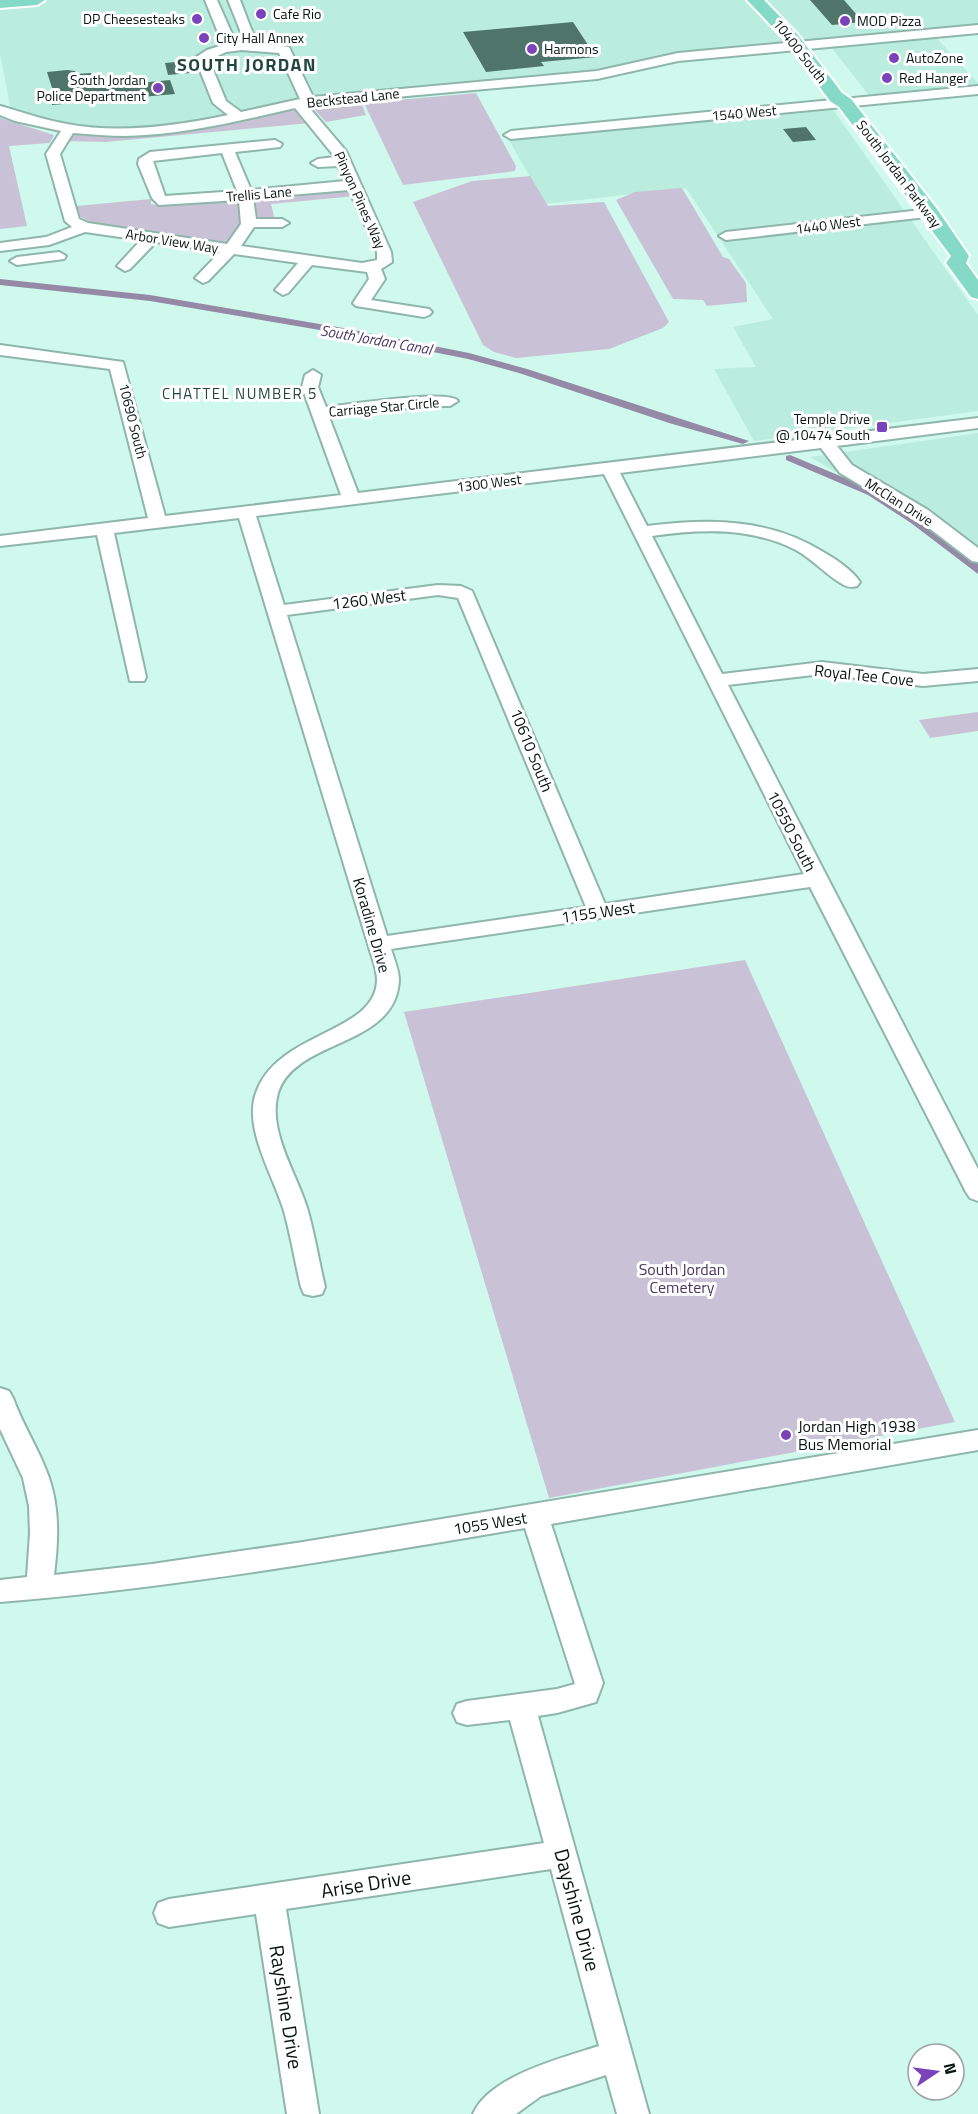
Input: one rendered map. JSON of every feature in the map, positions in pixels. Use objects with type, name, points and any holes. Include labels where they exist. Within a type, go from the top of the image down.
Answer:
[{"type":"main road","points":[[1,2],[37,0]]},
{"type":"main road","name":"10400 South","points":[[755,0],[805,45]]},
{"type":"main road","name":"10400 South","points":[[774,0],[805,45],[847,98]]},
{"type":"main road","name":"South Jordan Parkway","points":[[847,98],[960,256]]},
{"type":"main road","points":[[978,266],[975,262],[960,256],[956,263],[978,293]]},
{"type":"street","points":[[211,0],[228,43],[232,46]]},
{"type":"street","points":[[234,0],[250,40],[248,44],[232,46],[202,58],[220,103],[239,117]]},
{"type":"street","name":"Beckstead Lane","points":[[0,110],[20,118],[69,129],[109,132],[155,130],[239,117],[303,102],[597,75],[653,60],[978,29]]},
{"type":"street","name":"Pinyon Pines Way","points":[[248,44],[284,50],[303,102],[333,143],[343,161],[384,252],[385,262],[373,267]]},
{"type":"street","name":"1540 West","points":[[511,135],[847,98],[978,90]]},
{"type":"street","points":[[69,129],[53,154],[72,221],[84,227]]},
{"type":"street","points":[[223,281],[195,277],[229,249],[242,235],[248,223],[249,212],[227,149],[275,144]]},
{"type":"street","name":"Trellis Lane","points":[[227,149],[150,156],[146,159],[159,198],[164,202],[354,185]]},
{"type":"street","points":[[318,163],[343,161]]},
{"type":"street","name":"1440 West","points":[[726,236],[930,213]]},
{"type":"street","points":[[248,223],[283,223]]},
{"type":"street","points":[[0,247],[62,238],[84,227]]},
{"type":"street","name":"Arbor View Way","points":[[84,227],[308,260],[373,267]]},
{"type":"street","points":[[145,269],[117,265],[152,237]]},
{"type":"street","points":[[34,243],[39,258]]},
{"type":"street","points":[[17,261],[59,256]]},
{"type":"street","points":[[283,290],[308,260]]},
{"type":"street","points":[[361,303],[377,279],[373,267]]},
{"type":"street","points":[[266,288],[299,293]]},
{"type":"street","points":[[345,300],[424,312]]},
{"type":"street","name":"10690 South","points":[[0,350],[117,365],[158,522]]},
{"type":"street","points":[[313,375],[310,387],[351,499]]},
{"type":"street","name":"Carriage Star Circle","points":[[319,413],[425,401],[450,401]]},
{"type":"street","name":"1300 West","points":[[0,541],[978,423]]},
{"type":"street","name":"McClan Drive","points":[[825,442],[846,469],[922,514],[978,557]]},
{"type":"street","name":"10550 South","points":[[609,468],[715,681],[978,1191]]},
{"type":"street","name":"Koradine Drive","points":[[246,511],[379,944],[388,981],[381,1003],[359,1025],[299,1054],[285,1064],[268,1091],[265,1106],[267,1120],[277,1163],[292,1198],[313,1287]]},
{"type":"street","points":[[641,532],[707,524],[764,530],[809,549],[832,565],[850,582]]},
{"type":"street","points":[[104,529],[137,677]]},
{"type":"street","name":"1260 West","points":[[277,611],[438,590],[461,591]]},
{"type":"street","name":"10610 South","points":[[461,591],[470,601],[598,912]]},
{"type":"street","name":"Royal Tee Cove","points":[[715,681],[822,668],[923,680],[978,675]]},
{"type":"street","name":"1155 West","points":[[379,944],[817,879]]},
{"type":"street","points":[[0,1398],[5,1416],[36,1479],[43,1504],[45,1531],[39,1588]]},
{"type":"street","name":"1055 West","points":[[0,1591],[97,1583],[232,1564],[535,1516],[978,1440]]},
{"type":"street","points":[[467,1713],[557,1701],[586,1693],[589,1683],[535,1516]]},
{"type":"street","name":"Dayshine Drive","points":[[521,1706],[633,2114]]},
{"type":"street","name":"Arise Drive","points":[[169,1913],[561,1854]]},
{"type":"street","name":"Rayshine Drive","points":[[269,1899],[303,2114]]},
{"type":"street","points":[[489,2114],[532,2083],[617,2056]]},
{"type":"shaded area","points":[[0,0],[978,0],[978,27],[933,34],[978,83],[978,87],[871,98],[824,38],[686,52],[613,69],[552,77],[345,94],[292,101],[231,116],[169,126],[106,128],[59,123],[11,110],[0,54]]},
{"type":"shaded area","points":[[832,108],[978,315],[978,411],[754,441],[714,369],[756,367],[733,327],[773,319],[686,188],[545,204],[508,138]]},
{"type":"shaded area","points":[[978,433],[978,561],[953,539],[810,457]]},
{"type":"green space","points":[[476,93],[516,166],[515,171],[403,185],[364,103]]},
{"type":"green space","points":[[360,100],[366,115],[326,122],[313,108],[318,104]]},
{"type":"green space","points":[[287,109],[300,112],[310,123],[106,142],[66,141],[70,136],[81,134],[148,134],[199,129]]},
{"type":"green space","points":[[0,118],[54,135],[50,143],[9,146],[27,226],[0,229]]},
{"type":"green space","points":[[530,176],[548,206],[604,202],[669,322],[663,328],[609,349],[516,358],[494,352],[483,345],[413,202],[472,181]]},
{"type":"green space","points":[[682,188],[723,257],[729,259],[746,283],[747,302],[707,306],[703,300],[673,299],[616,200],[635,192]]},
{"type":"green space","points":[[350,189],[355,196],[271,204],[275,220],[255,218],[252,200],[254,198]]},
{"type":"green space","points":[[151,199],[151,204],[162,206],[235,199],[239,201],[244,219],[232,241],[219,243],[94,224],[79,216],[76,206]]},
{"type":"green space","points":[[978,712],[978,731],[930,738],[919,720]]},
{"type":"green space","name":"South Jordan Cemetery","points":[[745,960],[955,1422],[549,1498],[404,1012]]},
{"type":"building","points":[[810,0],[844,0],[863,22],[832,25]]},
{"type":"building","name":"Harmons","points":[[573,22],[596,57],[541,62],[544,66],[486,72],[463,32]]},
{"type":"building","points":[[186,61],[190,73],[168,75],[165,63]]},
{"type":"building","points":[[75,71],[76,74],[91,73],[98,87],[170,80],[175,94],[52,105],[49,92],[53,91],[47,72]]},
{"type":"building","points":[[806,127],[816,140],[793,142],[783,129]]},
{"type":"waterway","name":"South Jordan Canal","points":[[0,282],[150,298],[343,331],[469,356],[743,441]]},
{"type":"waterway","name":"South Jordan Canal","points":[[790,458],[872,493],[915,521],[978,570]]},
{"type":"place","name":"Cafe Rio","points":[[261,14]]},
{"type":"place","name":"DP Cheesesteaks","points":[[197,19]]},
{"type":"place","name":"MOD Pizza","points":[[845,21]]},
{"type":"place","name":"City Hall Annex","points":[[204,38]]},
{"type":"place","name":"Harmons","points":[[532,49]]},
{"type":"place","name":"AutoZone","points":[[894,58]]},
{"type":"place","name":"Red Hanger","points":[[887,78]]},
{"type":"place","name":"South Jordan Police Department","points":[[158,88]]},
{"type":"place","name":"Temple Drive @ 10474 South","points":[[882,427]]},
{"type":"place","name":"Jordan High 1938 Bus Memorial","points":[[786,1435]]},
{"type":"district","name":"SOUTH JORDAN","points":[[247,65]]},
{"type":"district","name":"CHATTEL NUMBER 5","points":[[240,394]]}]
